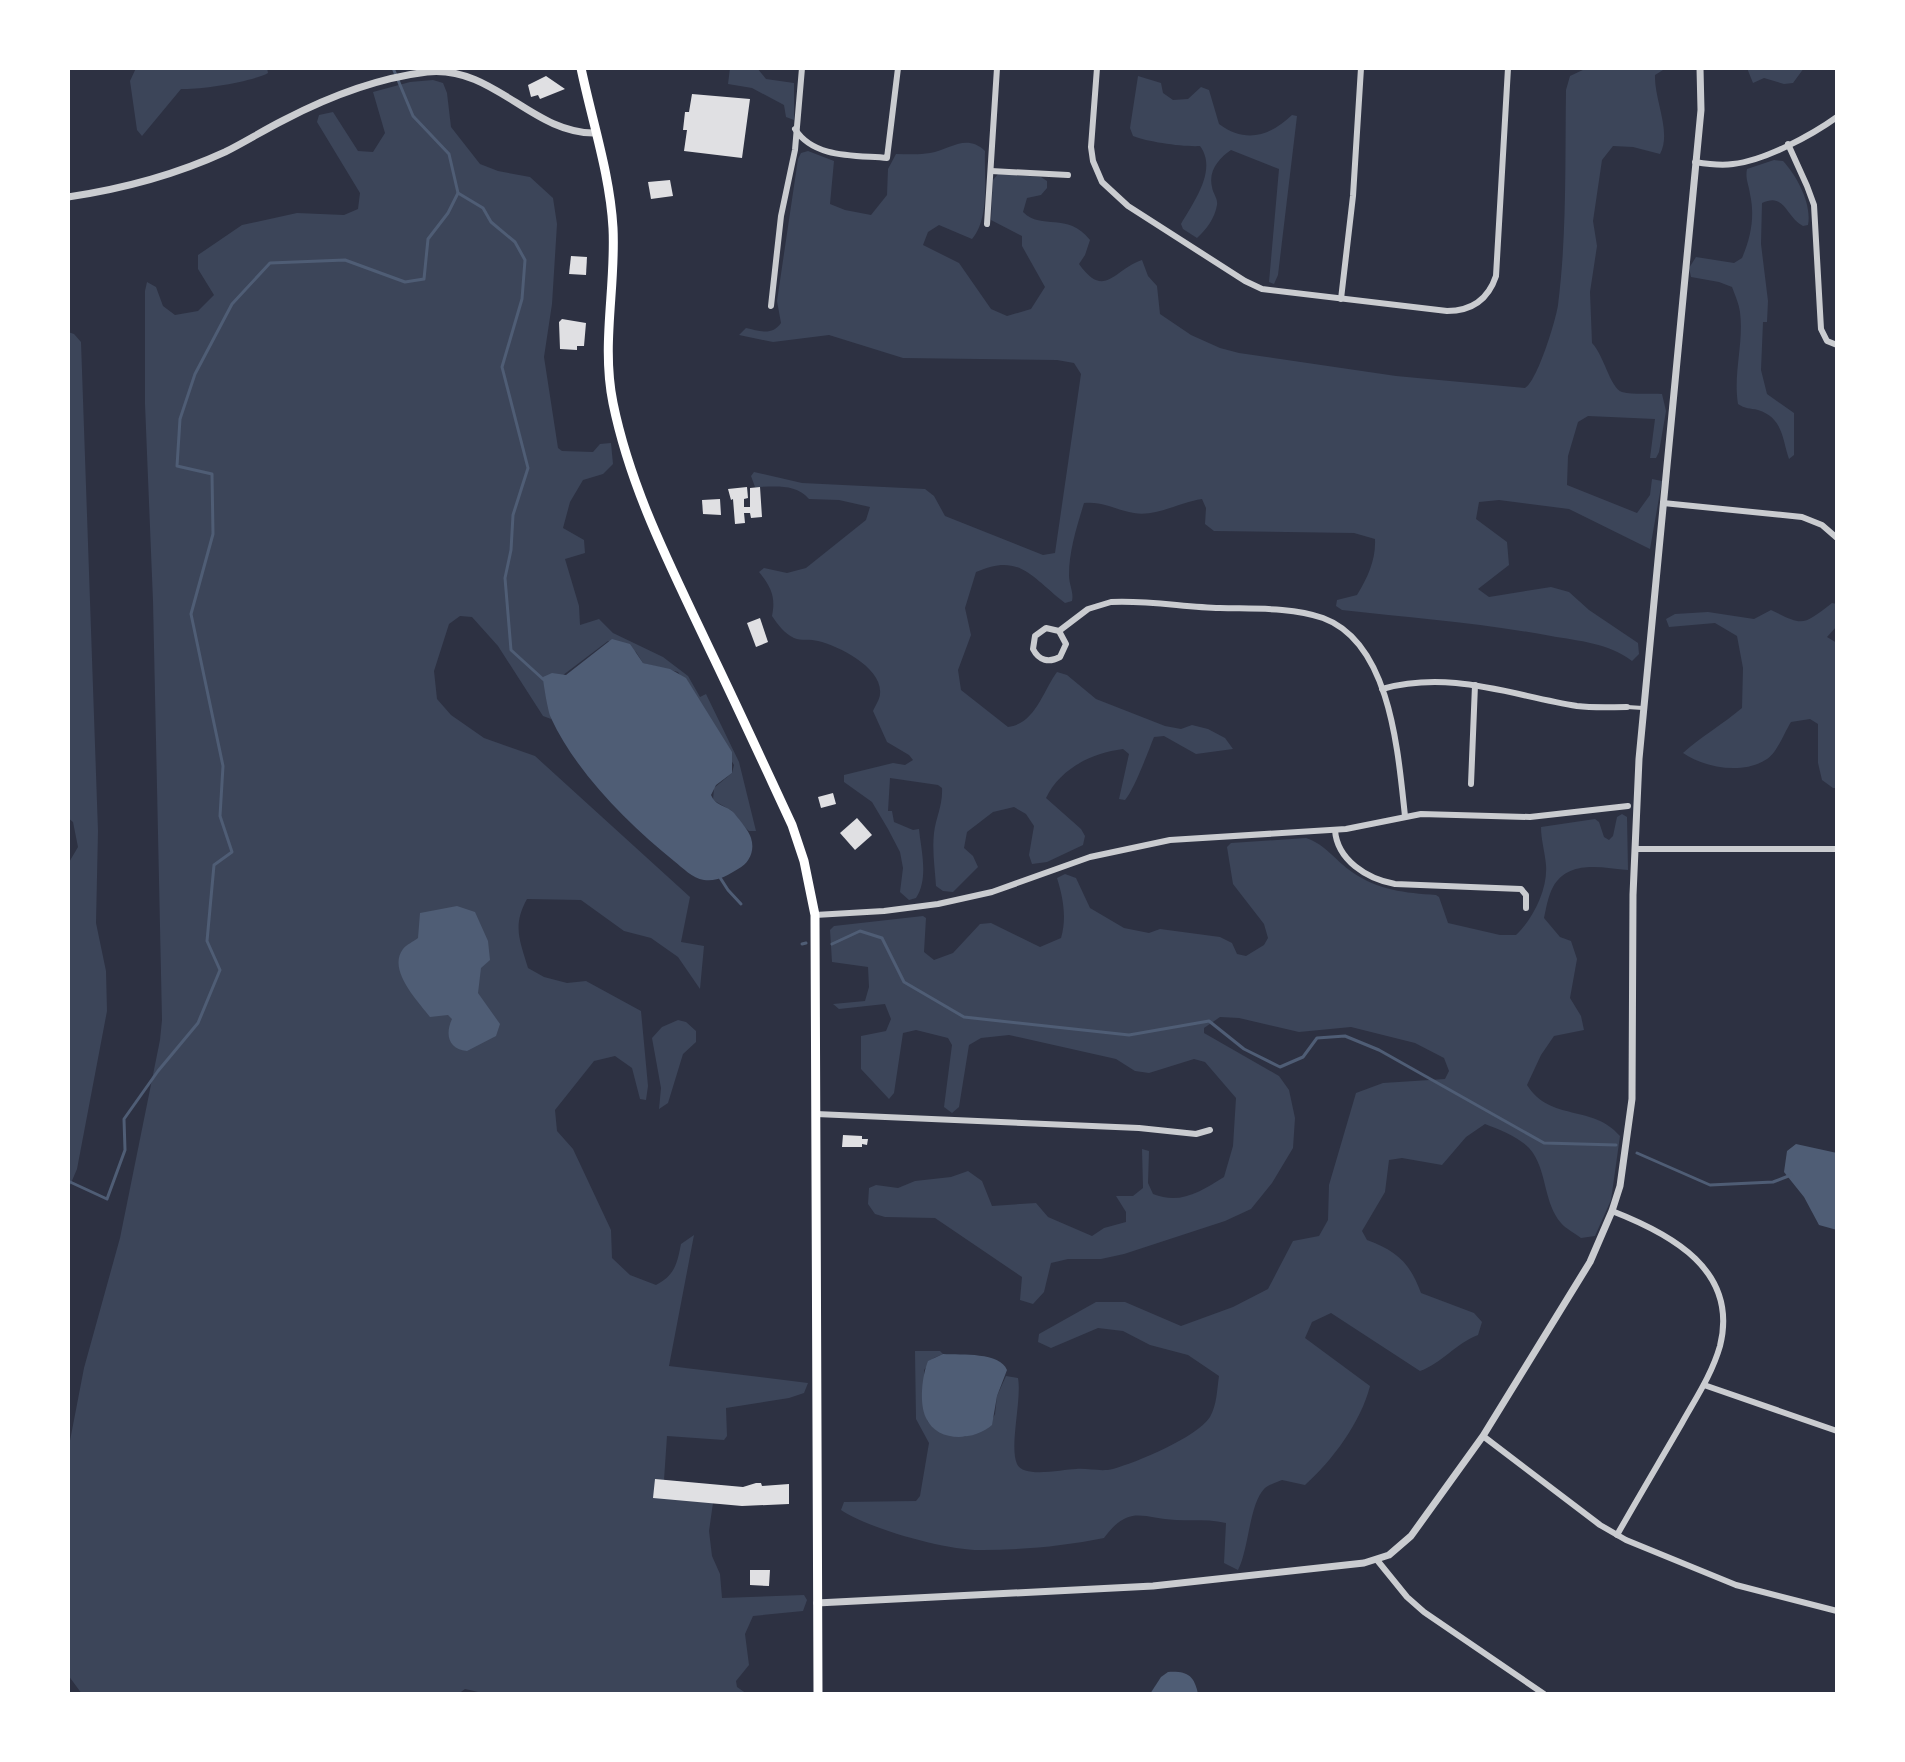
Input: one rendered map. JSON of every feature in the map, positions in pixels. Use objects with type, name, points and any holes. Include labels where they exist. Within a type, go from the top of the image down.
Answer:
[{"type":"main road","points":[[581,68],[607,182],[613,228],[607,363],[630,473],[792,825],[804,861],[815,915],[818,1694]]},
{"type":"street","points":[[771,306],[781,216],[795,150],[802,68]]},
{"type":"street","points":[[795,129],[810,146],[836,153],[887,158],[898,68]]},
{"type":"street","points":[[987,224],[997,68]]},
{"type":"street","points":[[1097,68],[1091,147],[1098,173],[1109,191],[1128,206],[1250,284],[1268,290],[1455,311],[1472,307],[1490,291],[1498,267],[1508,68]]},
{"type":"street","points":[[1341,299],[1354,185],[1361,68]]},
{"type":"street","points":[[817,1603],[1153,1586],[1377,1560],[1389,1555],[1411,1536],[1483,1436],[1590,1262],[1612,1211],[1625,1161],[1632,1099],[1635,849],[1632,806],[1701,110],[1700,68]]},
{"type":"street","points":[[68,197],[123,187],[179,170],[229,150],[310,107],[363,86],[426,72],[462,74],[496,88],[559,127],[595,133]]},
{"type":"street","points":[[1695,162],[1735,164],[1755,159],[1837,117]]},
{"type":"street","points":[[1788,144],[1814,205],[1821,329],[1827,341],[1837,345]]},
{"type":"street","points":[[991,171],[1068,175]]},
{"type":"street","points":[[1663,503],[1793,515],[1816,522],[1837,538]]},
{"type":"street","points":[[1059,631],[1088,609],[1111,602],[1296,612],[1327,620],[1350,634],[1368,655],[1382,689],[1391,722],[1405,816]]},
{"type":"street","points":[[1049,627],[1059,631],[1065,640],[1062,654],[1050,661],[1039,658],[1032,646],[1037,633],[1049,627]]},
{"type":"street","points":[[1382,689],[1424,680],[1475,685],[1577,705],[1643,708]]},
{"type":"street","points":[[1471,784],[1475,685]]},
{"type":"street","points":[[815,915],[903,910],[938,904],[992,892],[1090,857],[1189,838],[1335,830],[1405,816],[1456,813],[1530,817],[1632,806]]},
{"type":"street","points":[[1335,830],[1342,853],[1380,880],[1395,884],[1521,889],[1526,895],[1526,908]]},
{"type":"street","points":[[1635,849],[1837,849]]},
{"type":"street","points":[[816,1114],[1139,1128],[1196,1134],[1210,1130]]},
{"type":"street","points":[[1612,1211],[1677,1242],[1705,1269],[1715,1286],[1722,1317],[1722,1334],[1704,1385],[1617,1535]]},
{"type":"street","points":[[1704,1385],[1837,1431]]},
{"type":"street","points":[[1483,1436],[1617,1535],[1736,1585],[1837,1611]]},
{"type":"street","points":[[1377,1560],[1407,1597],[1424,1612],[1544,1694]]},
{"type":"shaded area","points":[[136,68],[267,68],[268,73],[225,85],[181,89],[142,136],[137,130],[130,81]]},
{"type":"shaded area","points":[[730,68],[757,68],[766,79],[794,83],[794,120],[786,117],[784,105],[752,88],[728,84]]},
{"type":"shaded area","points":[[1587,68],[1680,68],[1663,70],[1655,75],[1664,136],[1660,154],[1613,146],[1602,160],[1593,221],[1597,246],[1590,292],[1592,343],[1610,378],[1622,392],[1662,394],[1666,411],[1659,452],[1656,458],[1650,458],[1655,419],[1588,416],[1578,422],[1568,456],[1567,485],[1637,513],[1650,495],[1652,479],[1662,481],[1650,549],[1569,509],[1499,500],[1479,502],[1476,519],[1507,542],[1509,565],[1478,589],[1489,597],[1551,587],[1569,592],[1589,610],[1638,643],[1639,654],[1632,661],[1604,646],[1572,639],[1473,624],[1342,610],[1336,606],[1337,600],[1357,595],[1373,561],[1375,539],[1354,533],[1214,531],[1205,524],[1206,508],[1202,499],[1142,514],[1098,503],[1084,503],[1070,557],[1072,601],[1065,603],[1034,577],[1015,566],[991,567],[976,572],[965,608],[971,635],[958,670],[961,690],[1008,727],[1017,725],[1032,713],[1057,672],[1067,675],[1096,699],[1165,726],[1181,729],[1192,725],[1208,729],[1225,738],[1233,749],[1196,754],[1164,736],[1154,737],[1137,780],[1125,800],[1119,799],[1129,754],[1123,749],[1099,754],[1078,764],[1059,779],[1046,798],[1081,829],[1085,836],[1083,845],[1047,862],[1032,864],[1029,855],[1034,826],[1026,814],[1014,807],[993,812],[967,832],[964,848],[973,856],[978,867],[953,892],[936,886],[933,840],[942,788],[890,778],[888,811],[892,811],[894,822],[913,830],[919,829],[922,882],[916,898],[909,900],[900,892],[903,868],[900,852],[888,829],[872,802],[844,782],[844,775],[893,763],[905,765],[913,760],[887,742],[873,711],[880,696],[875,675],[848,653],[818,641],[794,638],[784,631],[772,616],[772,592],[759,572],[764,568],[787,573],[806,568],[866,520],[870,507],[839,500],[809,499],[791,488],[755,487],[751,476],[754,472],[802,483],[925,489],[934,496],[945,516],[1043,555],[1055,553],[1081,374],[1074,363],[1057,360],[903,358],[829,335],[773,342],[739,335],[746,328],[774,330],[781,323],[777,301],[801,153],[808,151],[834,161],[830,204],[871,215],[887,195],[888,169],[896,154],[930,153],[965,143],[985,151],[984,209],[978,230],[972,239],[939,225],[928,232],[923,245],[959,263],[991,309],[1007,316],[1031,309],[1045,287],[1022,246],[1022,236],[991,220],[993,180],[998,174],[1041,177],[1047,181],[1047,188],[1041,195],[1027,198],[1023,212],[1038,220],[1064,223],[1081,231],[1090,240],[1079,264],[1088,275],[1103,281],[1142,260],[1148,276],[1157,286],[1160,314],[1191,335],[1220,348],[1396,376],[1525,388],[1540,363],[1558,305],[1564,224],[1566,90],[1570,76]]},
{"type":"shaded area","points":[[1747,68],[1804,68],[1793,83],[1784,84],[1764,78],[1753,83]]},
{"type":"shaded area","points":[[1138,76],[1161,83],[1163,93],[1173,100],[1188,99],[1201,87],[1209,90],[1219,124],[1239,134],[1257,135],[1275,128],[1292,115],[1297,116],[1278,275],[1274,284],[1269,282],[1279,169],[1231,150],[1213,170],[1211,181],[1217,205],[1210,223],[1197,238],[1183,229],[1181,224],[1205,176],[1205,155],[1200,146],[1166,144],[1133,136],[1130,128]]},
{"type":"shaded area","points":[[433,80],[443,83],[451,127],[480,164],[530,177],[553,198],[557,224],[552,304],[544,357],[558,448],[562,451],[593,452],[600,444],[611,443],[613,464],[603,474],[583,480],[570,502],[563,528],[584,540],[585,553],[565,559],[579,606],[580,625],[599,619],[613,633],[663,657],[688,676],[700,697],[706,694],[739,762],[756,831],[749,831],[732,811],[713,800],[714,788],[732,773],[734,765],[678,672],[643,663],[636,652],[608,641],[546,688],[551,719],[543,716],[498,646],[472,617],[460,616],[449,624],[434,671],[437,699],[451,715],[484,738],[535,756],[690,897],[681,942],[704,946],[700,989],[678,957],[651,938],[624,931],[581,900],[527,899],[520,917],[519,934],[528,968],[544,977],[567,983],[586,981],[641,1011],[648,1086],[646,1100],[640,1099],[632,1068],[615,1056],[594,1061],[555,1110],[557,1131],[573,1149],[611,1230],[612,1258],[630,1275],[656,1285],[674,1268],[681,1244],[694,1235],[669,1366],[808,1383],[804,1393],[789,1398],[726,1408],[727,1436],[724,1440],[667,1436],[664,1480],[713,1503],[709,1531],[712,1556],[720,1574],[722,1598],[804,1595],[807,1600],[803,1611],[753,1616],[745,1634],[749,1665],[736,1681],[737,1687],[747,1694],[487,1694],[465,1689],[458,1694],[82,1694],[68,1675],[68,1451],[84,1368],[120,1238],[162,1020],[153,601],[145,404],[145,291],[147,282],[156,287],[163,306],[175,315],[198,311],[214,295],[198,269],[198,255],[242,225],[297,213],[344,215],[358,209],[360,193],[317,122],[319,115],[333,112],[358,151],[373,152],[385,133],[373,92],[410,82]]},
{"type":"shaded area","points":[[1774,160],[1783,161],[1793,174],[1806,199],[1809,217],[1808,225],[1803,226],[1780,203],[1770,200],[1762,203],[1761,244],[1768,301],[1767,322],[1763,322],[1761,370],[1767,394],[1794,413],[1794,455],[1789,459],[1777,423],[1758,410],[1738,404],[1741,324],[1732,287],[1691,277],[1689,268],[1696,257],[1734,263],[1742,258],[1752,218],[1747,169]]},
{"type":"shaded area","points":[[68,332],[81,342],[98,831],[96,923],[106,971],[107,1011],[77,1169],[68,1190],[68,864],[78,847],[73,822],[68,818]]},
{"type":"shaded area","points":[[1832,603],[1837,604],[1837,626],[1827,637],[1837,643],[1837,788],[1822,780],[1818,763],[1818,724],[1810,719],[1791,722],[1771,756],[1747,767],[1713,766],[1683,753],[1742,708],[1743,668],[1737,636],[1715,623],[1669,627],[1666,619],[1675,614],[1708,612],[1754,619],[1771,610],[1803,621]]},
{"type":"shaded area","points":[[612,639],[630,644],[643,663],[670,669],[686,678],[732,752],[732,773],[716,785],[711,795],[741,822],[750,835],[752,847],[746,863],[726,876],[709,880],[696,877],[639,831],[574,758],[551,718],[543,677],[552,673],[566,675]]},
{"type":"shaded area","points":[[1622,814],[1627,817],[1628,870],[1577,869],[1560,878],[1550,894],[1544,918],[1560,937],[1571,941],[1577,959],[1570,998],[1581,1016],[1584,1030],[1554,1036],[1527,1085],[1536,1097],[1547,1104],[1597,1120],[1620,1136],[1611,1200],[1595,1236],[1581,1238],[1563,1225],[1551,1207],[1533,1153],[1518,1139],[1485,1124],[1466,1137],[1442,1165],[1402,1158],[1389,1160],[1385,1192],[1362,1231],[1367,1240],[1401,1259],[1421,1293],[1474,1313],[1482,1322],[1478,1335],[1420,1371],[1331,1313],[1312,1322],[1305,1338],[1370,1386],[1366,1400],[1353,1427],[1335,1453],[1305,1485],[1282,1480],[1264,1489],[1255,1505],[1238,1570],[1224,1563],[1226,1523],[1220,1522],[1137,1516],[1121,1521],[1104,1538],[1043,1547],[982,1550],[909,1538],[841,1510],[844,1502],[916,1501],[920,1496],[929,1443],[916,1419],[915,1351],[940,1351],[943,1354],[934,1358],[924,1370],[924,1409],[928,1422],[936,1430],[964,1437],[988,1428],[1006,1376],[1018,1378],[1015,1456],[1021,1469],[1027,1471],[1113,1469],[1151,1455],[1192,1433],[1210,1417],[1219,1376],[1188,1355],[1150,1345],[1123,1331],[1098,1328],[1051,1348],[1038,1342],[1039,1334],[1096,1302],[1125,1302],[1181,1326],[1233,1307],[1268,1289],[1293,1241],[1319,1236],[1328,1220],[1329,1185],[1356,1093],[1383,1083],[1445,1079],[1449,1071],[1444,1058],[1415,1043],[1351,1027],[1299,1032],[1239,1018],[1220,1017],[1204,1028],[1204,1033],[1279,1076],[1289,1090],[1295,1118],[1293,1148],[1272,1183],[1251,1209],[1225,1221],[1124,1254],[1051,1263],[1044,1292],[1033,1304],[1020,1300],[1022,1277],[935,1218],[875,1214],[868,1204],[869,1188],[876,1185],[898,1188],[915,1181],[951,1177],[968,1171],[982,1181],[992,1206],[1036,1203],[1048,1217],[1092,1236],[1104,1228],[1126,1222],[1126,1212],[1116,1196],[1133,1196],[1143,1188],[1142,1149],[1149,1151],[1148,1183],[1153,1194],[1172,1198],[1190,1195],[1224,1177],[1233,1146],[1236,1098],[1205,1062],[1194,1059],[1149,1073],[1135,1071],[1116,1059],[1009,1035],[981,1038],[969,1045],[959,1107],[952,1113],[944,1107],[952,1045],[948,1038],[916,1030],[903,1033],[894,1093],[889,1099],[861,1069],[861,1036],[886,1031],[891,1019],[885,1004],[839,1009],[833,1004],[865,1001],[869,987],[868,967],[832,962],[830,930],[834,926],[923,916],[926,918],[924,952],[934,960],[953,953],[980,924],[991,923],[1040,947],[1061,938],[1064,908],[1057,878],[1065,874],[1076,878],[1090,908],[1124,928],[1149,933],[1160,929],[1220,937],[1232,943],[1237,954],[1246,956],[1264,945],[1268,938],[1264,924],[1233,884],[1227,847],[1231,843],[1306,838],[1325,848],[1352,872],[1372,883],[1403,892],[1436,895],[1448,923],[1500,935],[1516,935],[1533,912],[1545,884],[1541,827],[1595,819],[1604,837],[1609,840],[1613,836],[1617,817]]},
{"type":"shaded area","points":[[457,906],[475,912],[488,941],[490,960],[481,968],[478,993],[500,1024],[496,1036],[467,1051],[456,1047],[450,1040],[452,1019],[448,1015],[430,1017],[406,985],[399,966],[403,949],[418,938],[420,913]]},
{"type":"shaded area","points":[[678,1020],[686,1022],[696,1031],[696,1042],[683,1054],[668,1103],[659,1109],[661,1088],[652,1038],[662,1027]]},
{"type":"shaded area","points":[[1796,1144],[1837,1153],[1837,1230],[1819,1225],[1804,1197],[1784,1172],[1787,1151]]},
{"type":"shaded area","points":[[943,1354],[989,1357],[1003,1364],[1007,1370],[997,1396],[992,1425],[976,1434],[947,1435],[938,1432],[926,1418],[922,1397],[926,1367],[928,1361]]},
{"type":"shaded area","points":[[1168,1672],[1189,1676],[1198,1694],[1150,1694]]},
{"type":"building","points":[[546,76],[565,89],[540,99],[538,95],[531,97],[528,85]]},
{"type":"building","points":[[692,94],[750,99],[742,158],[684,151],[687,130],[683,130],[685,112],[689,112]]},
{"type":"building","points":[[670,180],[673,196],[651,199],[648,182]]},
{"type":"building","points":[[571,256],[587,257],[586,275],[569,274]]},
{"type":"building","points":[[562,319],[586,323],[584,346],[577,346],[577,350],[560,349],[559,322]]},
{"type":"building","points":[[747,487],[748,498],[744,499],[744,507],[750,507],[750,488],[760,487],[762,517],[751,518],[750,513],[744,513],[745,523],[735,524],[733,499],[728,489]]},
{"type":"building","points":[[720,499],[721,515],[703,514],[702,500]]},
{"type":"building","points":[[760,618],[768,642],[756,647],[747,623]]},
{"type":"building","points":[[833,793],[836,804],[821,808],[818,797]]},
{"type":"building","points":[[857,818],[872,835],[855,850],[840,833]]},
{"type":"building","points":[[843,1135],[862,1136],[862,1139],[868,1139],[867,1145],[842,1147]]},
{"type":"building","points":[[655,1479],[743,1487],[756,1483],[762,1486],[789,1484],[789,1504],[742,1506],[653,1498]]},
{"type":"building","points":[[750,1570],[770,1570],[769,1586],[750,1585]]},
{"type":"waterway","points":[[393,68],[413,116],[449,154],[458,193],[483,208],[491,222],[515,242],[525,260],[522,299],[502,367],[528,468],[513,515],[511,550],[505,578],[511,650],[544,680]]},
{"type":"waterway","points":[[68,1181],[107,1199],[125,1150],[124,1119],[198,1023],[220,970],[207,941],[214,865],[232,852],[220,816],[223,766],[191,614],[213,534],[212,474],[177,466],[180,419],[195,374],[232,304],[270,263],[345,260],[405,282],[424,279],[428,239],[448,213],[458,193]]},
{"type":"waterway","points":[[719,876],[741,904]]},
{"type":"waterway","points":[[832,944],[860,931],[882,938],[904,982],[964,1017],[1129,1035],[1209,1021],[1244,1049],[1280,1067],[1303,1057],[1317,1038],[1345,1036],[1379,1050],[1544,1143],[1616,1145]]},
{"type":"waterway","points":[[802,944],[806,943]]},
{"type":"waterway","points":[[1637,1153],[1710,1185],[1773,1182],[1791,1175]]}]
